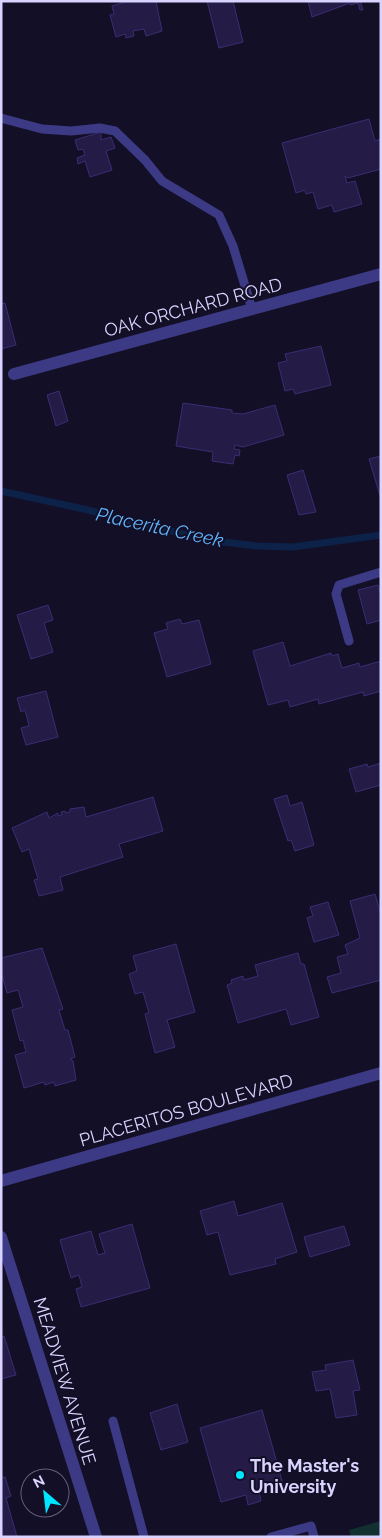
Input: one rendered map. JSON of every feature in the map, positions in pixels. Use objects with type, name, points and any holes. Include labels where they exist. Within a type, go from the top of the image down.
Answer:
[{"type":"street","name":"OAK ORCHARD ROAD","points":[[14,374],[381,274]]},
{"type":"street","name":"PLACERITOS BOULEVARD","points":[[1,1181],[381,1073]]},
{"type":"street","name":"MEADVIEW AVENUE","points":[[1,1237],[96,1537]]},
{"type":"lane","points":[[1,118],[42,128],[71,131],[100,128],[114,131],[145,160],[162,181],[219,215],[234,246],[252,309]]},
{"type":"lane","points":[[349,641],[336,594],[339,585],[381,572]]},
{"type":"lane","points":[[113,1420],[144,1537]]},
{"type":"lane","points":[[271,1537],[311,1526],[314,1537]]},
{"type":"green space","points":[[381,1521],[381,1537],[351,1537],[349,1530]]},
{"type":"building","points":[[128,1],[156,1],[162,31],[146,36],[144,29],[133,31],[134,36],[126,38],[125,34],[116,37],[110,15],[114,14],[112,6]]},
{"type":"building","points":[[207,1],[233,1],[243,42],[219,48]]},
{"type":"building","points":[[308,1],[360,1],[363,10],[360,10],[358,3],[350,5],[350,3],[312,17]]},
{"type":"building","points":[[369,119],[375,141],[381,139],[381,169],[348,178],[345,176],[347,183],[355,181],[362,204],[334,212],[332,205],[318,209],[313,192],[306,194],[305,190],[296,193],[282,143]]},
{"type":"building","points":[[101,132],[101,140],[111,137],[115,148],[106,151],[112,170],[90,177],[85,161],[78,164],[77,158],[85,155],[83,149],[78,150],[75,140]]},
{"type":"building","points":[[5,303],[16,345],[1,349],[1,304]]},
{"type":"building","points":[[321,346],[331,385],[295,394],[293,389],[285,391],[278,363],[287,361],[285,354]]},
{"type":"building","points":[[59,391],[68,421],[56,426],[47,395]]},
{"type":"building","points":[[183,403],[232,410],[232,413],[243,414],[275,405],[284,435],[243,447],[235,445],[234,449],[240,450],[239,456],[235,455],[233,464],[212,461],[213,452],[176,446]]},
{"type":"building","points":[[381,456],[381,499],[369,459]]},
{"type":"building","points":[[303,470],[316,512],[299,515],[287,475]]},
{"type":"building","points":[[378,585],[381,596],[381,620],[367,624],[358,590]]},
{"type":"building","points":[[48,605],[53,620],[44,623],[53,652],[31,659],[17,615]]},
{"type":"building","points":[[180,619],[182,624],[199,620],[211,664],[167,677],[154,633],[168,629],[166,623]]},
{"type":"building","points":[[283,642],[290,666],[331,653],[332,656],[338,654],[342,668],[359,663],[360,667],[381,661],[381,691],[364,696],[363,692],[319,704],[318,699],[290,707],[288,700],[268,705],[253,651]]},
{"type":"building","points":[[46,691],[58,737],[26,745],[21,728],[29,726],[25,710],[21,712],[17,698]]},
{"type":"building","points":[[381,763],[381,785],[356,792],[349,769],[367,764],[368,767]]},
{"type":"building","points":[[287,795],[290,806],[302,802],[314,845],[295,851],[291,840],[288,841],[274,799]]},
{"type":"building","points":[[153,797],[163,831],[119,844],[123,857],[60,877],[63,890],[39,896],[34,880],[38,879],[29,849],[22,852],[12,828],[47,812],[49,818],[58,813],[58,816],[62,815],[61,812],[70,812],[70,809],[84,807],[86,817]]},
{"type":"building","points":[[375,894],[381,915],[381,980],[332,993],[327,977],[341,973],[337,957],[348,954],[345,945],[360,938],[350,901]]},
{"type":"building","points":[[328,902],[339,935],[314,942],[307,918],[313,916],[310,907]]},
{"type":"building","points":[[176,944],[195,1012],[167,1020],[175,1047],[155,1053],[145,1014],[149,1013],[143,992],[135,994],[129,974],[137,971],[133,956]]},
{"type":"building","points":[[42,948],[63,1009],[59,1010],[65,1030],[68,1030],[75,1057],[70,1059],[73,1061],[76,1080],[55,1086],[54,1082],[45,1085],[44,1082],[24,1088],[15,1055],[26,1052],[23,1040],[20,1041],[12,1010],[23,1007],[18,990],[7,993],[1,971],[1,958]]},
{"type":"building","points":[[298,953],[301,964],[304,964],[319,1017],[291,1025],[286,1009],[238,1023],[227,985],[232,983],[231,980],[243,976],[244,980],[258,976],[255,965]]},
{"type":"building","points":[[234,1201],[238,1216],[282,1203],[297,1252],[275,1259],[276,1264],[230,1275],[218,1232],[207,1235],[200,1211]]},
{"type":"building","points":[[132,1224],[150,1288],[81,1307],[76,1289],[82,1287],[79,1275],[71,1278],[60,1240],[91,1231],[98,1255],[105,1253],[99,1234]]},
{"type":"building","points":[[344,1226],[350,1245],[310,1257],[304,1237]]},
{"type":"building","points":[[4,1336],[16,1375],[1,1379],[1,1337]]},
{"type":"building","points":[[353,1360],[360,1390],[353,1391],[357,1415],[336,1418],[330,1389],[316,1391],[312,1372],[326,1370],[325,1365]]},
{"type":"building","points":[[177,1404],[188,1442],[161,1450],[150,1413]]},
{"type":"building","points":[[262,1410],[283,1484],[259,1491],[261,1501],[248,1505],[246,1495],[221,1502],[200,1428]]},
{"type":"building","points":[[5,1477],[11,1496],[6,1498],[17,1537],[1,1537],[1,1478]]},
{"type":"waterway","name":"Placerita Creek","points":[[1,491],[88,510],[206,540],[257,546],[293,547],[381,535]]},
{"type":"place","name":"The Master's University","points":[[240,1475]]}]
